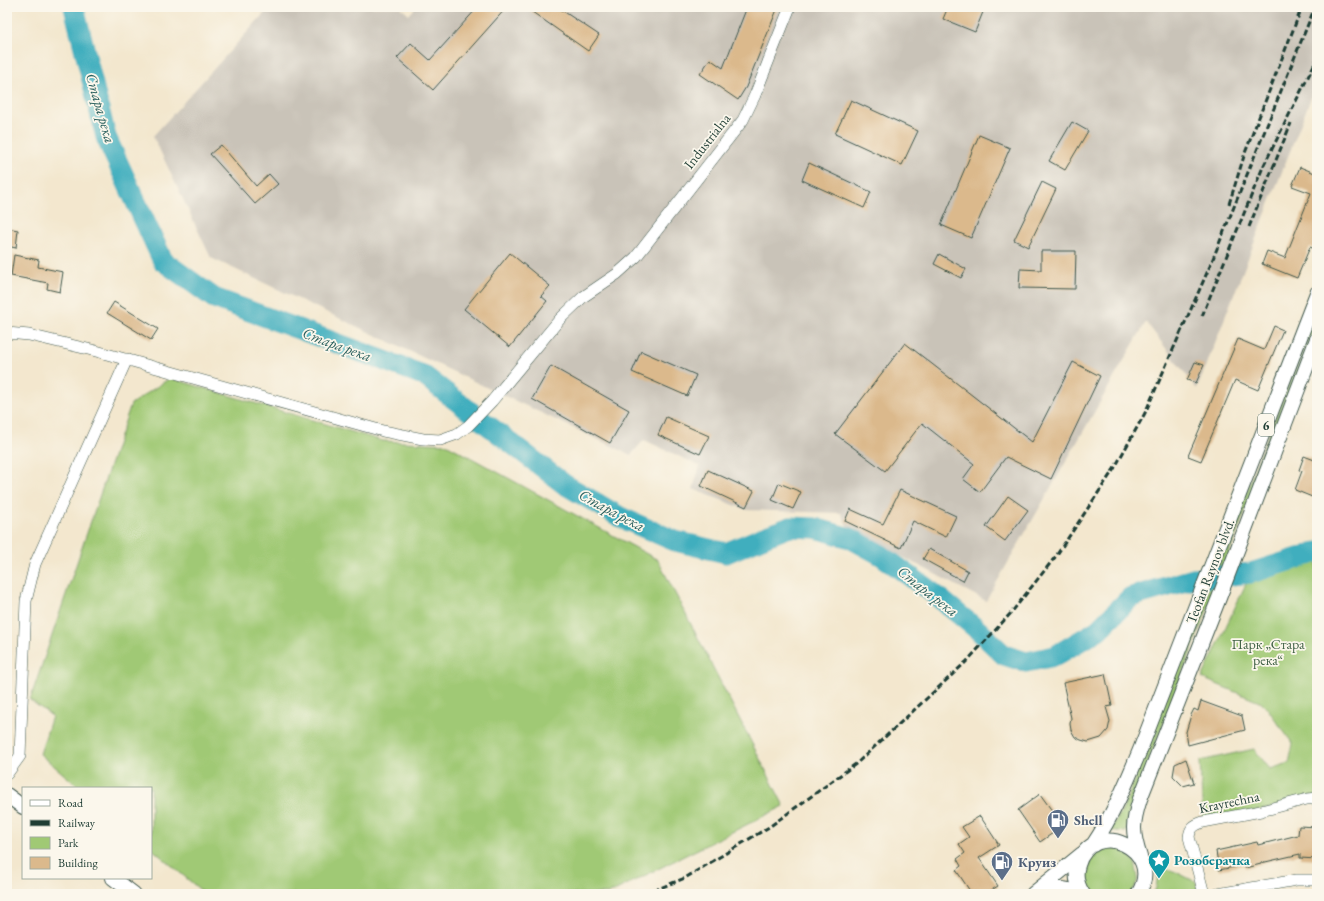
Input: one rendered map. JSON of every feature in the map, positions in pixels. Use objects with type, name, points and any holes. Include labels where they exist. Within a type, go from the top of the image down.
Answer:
[{"type":"main road","name":"Teofan Raynov blvd.","points":[[1090,848],[1103,830],[1120,799],[1317,295]]},
{"type":"main road","name":"Teofan Raynov blvd.","points":[[1140,857],[1133,834],[1133,825],[1138,808],[1317,339]]},
{"type":"main road","points":[[7,795],[22,806]]},
{"type":"main road","points":[[1034,894],[1098,843],[1110,840],[1122,842],[1132,848],[1140,857]]},
{"type":"main road","name":"6","points":[[1083,894],[1078,882],[1077,872],[1079,863],[1090,848]]},
{"type":"main road","name":"6","points":[[1138,894],[1143,884],[1144,873],[1140,857]]},
{"type":"main road","points":[[114,879],[134,894]]},
{"type":"main road","points":[[1034,894],[1062,888],[1078,894]]},
{"type":"street","name":"Industrialna","points":[[7,333],[29,335],[126,359],[383,431],[423,439],[440,440],[457,434],[468,426],[492,401],[560,319],[583,297],[617,274],[636,257],[743,120],[755,95],[790,7]]},
{"type":"street","points":[[7,774],[20,756],[26,601],[35,564],[126,359]]},
{"type":"street","name":"Krayrechna","points":[[1204,894],[1189,837],[1190,831],[1194,825],[1317,798]]},
{"type":"street","points":[[1218,894],[1277,889],[1296,880],[1317,880]]},
{"type":"shaded area","points":[[270,7],[400,7],[409,15],[416,7],[1317,7],[1317,82],[1197,389],[1146,322],[986,601],[848,528],[841,513],[747,510],[693,489],[700,466],[644,440],[631,455],[211,258],[153,136]]},
{"type":"green space","points":[[1317,310],[1317,324],[1129,812],[1126,832],[1108,830],[1114,824],[1123,809]]},
{"type":"green space","points":[[170,378],[383,441],[446,444],[658,560],[784,806],[608,894],[205,894],[152,849],[152,787],[79,787],[40,754],[52,716],[30,700],[131,404]]},
{"type":"green space","name":"Парк „Стара река“","points":[[1317,552],[1317,798],[1203,822],[1200,761],[1254,749],[1270,769],[1289,763],[1293,744],[1264,704],[1202,678],[1251,573]]},
{"type":"green space","points":[[1107,847],[1124,849],[1135,862],[1138,878],[1135,887],[1130,894],[1091,894],[1087,887],[1084,879],[1084,872],[1088,860],[1093,854]]},
{"type":"green space","points":[[1159,866],[1176,872],[1196,882],[1199,894],[1153,894],[1156,888]]},
{"type":"building","points":[[478,7],[507,7],[433,90],[397,58],[411,43],[430,60]]},
{"type":"building","points":[[525,7],[557,7],[599,35],[588,51]]},
{"type":"building","points":[[747,7],[778,7],[746,87],[738,100],[700,74],[710,59],[723,68]]},
{"type":"building","points":[[948,7],[985,7],[975,32],[943,19]]},
{"type":"building","points":[[851,100],[918,131],[902,165],[835,134]]},
{"type":"building","points":[[1072,122],[1088,131],[1065,170],[1049,161]]},
{"type":"building","points":[[979,135],[1010,148],[971,238],[941,225]]},
{"type":"building","points":[[221,145],[256,186],[269,174],[278,184],[255,204],[210,154]]},
{"type":"building","points":[[809,163],[871,192],[864,208],[802,180]]},
{"type":"building","points":[[1300,167],[1317,174],[1317,250],[1310,247],[1297,278],[1262,264],[1267,251],[1285,258],[1311,193],[1292,186]]},
{"type":"building","points":[[1042,182],[1056,189],[1028,247],[1014,240]]},
{"type":"building","points":[[7,228],[18,230],[16,248],[7,246]]},
{"type":"building","points":[[1041,251],[1076,251],[1075,289],[1019,288],[1020,269],[1041,270]]},
{"type":"building","points":[[510,253],[550,286],[541,296],[547,301],[510,347],[464,309]]},
{"type":"building","points":[[939,254],[966,269],[961,278],[934,264]]},
{"type":"building","points":[[14,255],[39,260],[38,267],[63,272],[60,292],[47,289],[48,283],[11,276]]},
{"type":"building","points":[[114,302],[158,329],[151,340],[107,313]]},
{"type":"building","points":[[1274,326],[1283,330],[1258,390],[1235,380],[1201,461],[1188,456],[1238,339],[1264,350]]},
{"type":"building","points":[[905,343],[1032,442],[1073,362],[1100,376],[1051,479],[1006,457],[980,492],[963,479],[974,464],[922,423],[885,471],[835,434]]},
{"type":"building","points":[[641,351],[696,375],[687,396],[632,372]]},
{"type":"building","points":[[1195,362],[1204,365],[1196,383],[1187,380]]},
{"type":"building","points":[[551,366],[629,410],[610,443],[532,399]]},
{"type":"building","points":[[666,417],[709,436],[700,454],[658,435]]},
{"type":"building","points":[[1304,456],[1317,461],[1317,499],[1295,490],[1302,471],[1299,470]]},
{"type":"building","points":[[708,470],[754,491],[746,507],[701,486]]},
{"type":"building","points":[[779,483],[801,492],[793,509],[772,500]]},
{"type":"building","points":[[900,490],[956,516],[946,537],[913,521],[901,548],[845,521],[850,509],[883,524]]},
{"type":"building","points":[[1008,496],[1028,510],[1005,541],[986,527]]},
{"type":"building","points":[[929,549],[968,571],[963,581],[923,559]]},
{"type":"building","points":[[1105,674],[1112,706],[1106,707],[1110,721],[1108,730],[1101,738],[1088,742],[1081,740],[1075,737],[1071,730],[1071,718],[1063,683]]},
{"type":"building","points":[[1201,701],[1242,716],[1245,730],[1188,745],[1186,732],[1191,715],[1194,709],[1198,711]]},
{"type":"building","points":[[1186,759],[1194,783],[1183,786],[1173,776],[1175,764]]},
{"type":"building","points":[[1040,794],[1063,826],[1040,842],[1018,810]]},
{"type":"building","points":[[980,816],[999,845],[979,858],[998,886],[985,894],[972,894],[956,870],[961,866],[957,859],[965,853],[959,844],[969,837],[962,827]]},
{"type":"building","points":[[1299,826],[1317,827],[1317,859],[1300,858],[1300,854],[1245,868],[1244,865],[1219,870],[1216,851],[1257,842],[1258,845],[1298,835]]},
{"type":"waterway","name":"Стара река","points":[[74,7],[106,137],[163,261],[214,298],[423,375],[564,484],[622,518],[675,541],[726,553],[790,527],[815,528],[850,538],[881,555],[933,593],[978,630],[1004,655],[1026,662],[1055,656],[1098,630],[1131,597],[1193,579],[1251,573],[1317,552]]},
{"type":"railway","points":[[1229,204],[1245,153],[1302,7]]},
{"type":"railway","points":[[645,894],[685,878],[769,827],[857,763],[967,661],[1011,613],[1056,556],[1114,469],[1145,413],[1210,266],[1315,7]]},
{"type":"railway","points":[[1202,316],[1263,167],[1316,61]]},
{"type":"railway","points":[[1249,227],[1291,123]]},
{"type":"place","name":"Shell","points":[[1058,840]]},
{"type":"place","name":"Розоберачка","points":[[1159,880]]},
{"type":"place","name":"Круиз","points":[[1002,882]]}]
